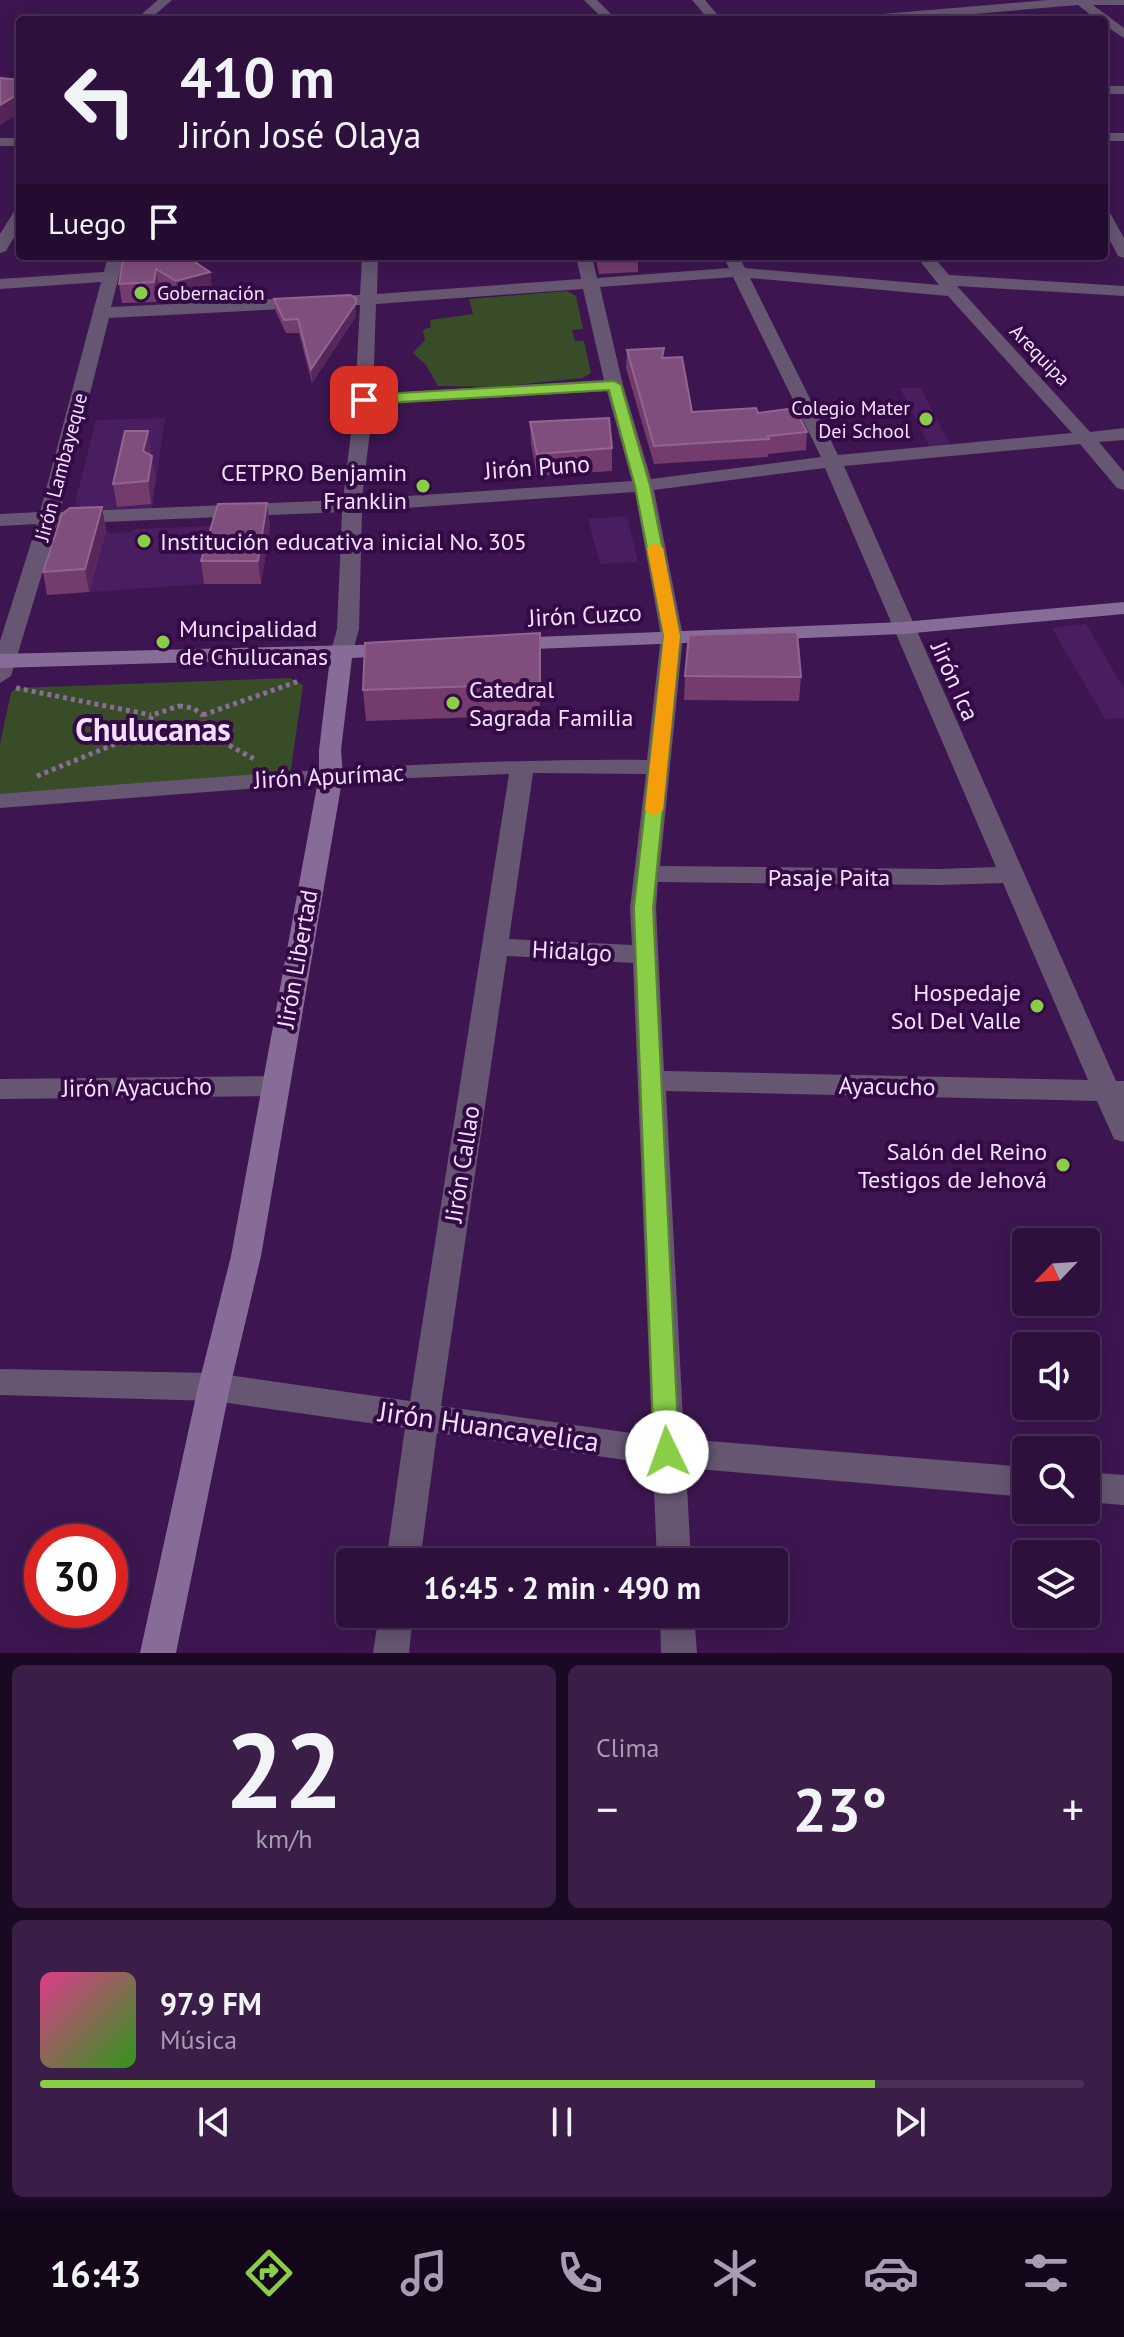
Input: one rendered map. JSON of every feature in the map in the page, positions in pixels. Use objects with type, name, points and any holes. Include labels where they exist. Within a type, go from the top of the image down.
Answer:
[{"type":"street","points":[[146,16],[166,0]]},
{"type":"street","points":[[590,0],[607,16]]},
{"type":"street","points":[[698,0],[712,16]]},
{"type":"street","points":[[954,0],[972,15]]},
{"type":"street","points":[[1079,1],[1099,16]]},
{"type":"street","points":[[949,16],[1079,1],[1124,1]]},
{"type":"street","points":[[0,248],[16,220]]},
{"type":"street","points":[[1108,222],[1124,253]]},
{"type":"street","name":"Jirón Lambayeque","points":[[5,672],[49,517],[115,260]]},
{"type":"street","name":"Jirón Libertad","points":[[158,1653],[214,1387],[246,1256],[331,775],[330,750],[342,651],[348,629],[352,506],[364,400],[370,260]]},
{"type":"street","points":[[585,260],[614,385],[643,486],[672,636],[643,908],[673,1548]]},
{"type":"street","name":"Arequipa","points":[[927,260],[987,332],[1049,394],[1124,484]]},
{"type":"street","points":[[100,313],[368,300],[591,282],[735,264],[949,286],[1124,291]]},
{"type":"street","name":"Jirón Ica","points":[[735,264],[832,461],[1012,874],[1116,1092],[1124,1131]]},
{"type":"street","points":[[0,284],[110,276]]},
{"type":"street","points":[[364,400],[614,385]]},
{"type":"street","name":"Jirón Puno","points":[[0,520],[352,506],[643,486],[832,461],[1124,434]]},
{"type":"street","name":"Jirón Cuzco","points":[[489,646],[903,628],[1124,608]]},
{"type":"street","points":[[5,672],[412,649]]},
{"type":"street","name":"Jirón Apurímac","points":[[0,801],[331,775],[522,766],[659,767]]},
{"type":"street","name":"Jirón Callao","points":[[405,1548],[422,1416],[497,947],[522,766]]},
{"type":"street","name":"Pasaje Paita","points":[[647,874],[925,877],[1012,874]]},
{"type":"street","name":"Hidalgo","points":[[497,947],[646,955]]},
{"type":"street","name":"Ayacucho","points":[[650,1081],[1116,1092]]},
{"type":"street","name":"Jirón Ayacucho","points":[[0,1089],[274,1086]]},
{"type":"street","name":"Jirón Huancavelica","points":[[0,1382],[214,1387],[667,1452],[1012,1481]]},
{"type":"street","points":[[1100,1488],[1124,1490]]},
{"type":"street","points":[[391,1653],[394,1628]]},
{"type":"street","points":[[678,1628],[679,1653]]},
{"type":"path","points":[[5,672],[152,715]]},
{"type":"path","points":[[203,715],[299,681]]},
{"type":"path","points":[[164,708],[193,708],[203,715],[205,723],[201,730],[188,738],[172,741],[156,739],[147,731],[146,723],[152,715],[164,708]]},
{"type":"path","points":[[201,730],[262,764]]},
{"type":"path","points":[[27,781],[147,731]]},
{"type":"shaded area","name":"Colegio Mater Dei School","points":[[920,387],[953,450],[932,451],[900,388]]},
{"type":"shaded area","points":[[165,418],[152,510],[88,512],[75,503],[96,420]]},
{"type":"shaded area","points":[[627,516],[638,562],[600,564],[588,519]]},
{"type":"shaded area","points":[[215,526],[204,584],[47,595],[66,536],[106,530],[109,533]]},
{"type":"shaded area","points":[[1086,624],[1124,689],[1124,718],[1105,719],[1052,628]]},
{"type":"green space","points":[[567,291],[576,296],[583,329],[572,330],[575,341],[584,341],[591,373],[582,378],[497,387],[438,386],[426,365],[413,353],[425,340],[423,330],[431,327],[430,320],[473,314],[469,299]]},
{"type":"green space","points":[[290,678],[303,685],[290,775],[0,798],[0,744],[11,693],[16,688]]},
{"type":"building","points":[[0,78],[16,80],[16,95],[0,105]]},
{"type":"building","points":[[123,260],[192,260],[210,272],[176,281],[156,269],[154,282],[119,284]]},
{"type":"building","points":[[350,295],[356,298],[356,303],[311,369],[298,319],[284,320],[274,299]]},
{"type":"building","points":[[664,348],[662,358],[682,357],[692,412],[756,408],[758,413],[795,408],[807,432],[768,436],[769,439],[654,446],[627,350]]},
{"type":"building","points":[[609,418],[612,448],[537,454],[530,422]]},
{"type":"building","points":[[125,431],[148,431],[143,451],[152,456],[148,481],[113,484]]},
{"type":"building","points":[[267,503],[258,561],[201,561],[218,504]]},
{"type":"building","points":[[102,507],[85,569],[43,572],[62,514],[70,508]]},
{"type":"building","points":[[797,632],[801,677],[685,676],[689,635]]},
{"type":"building","points":[[540,633],[540,684],[363,690],[365,643]]},
{"type":"slow traffic","points":[[654,810],[672,636],[655,548]]},
{"type":"place","name":"Gobernación","points":[[141,293]]},
{"type":"place","name":"Colegio Mater Dei School","points":[[926,419]]},
{"type":"place","name":"CETPRO Benjamin Franklin","points":[[423,486]]},
{"type":"place","name":"Institución educativa inicial No. 305","points":[[144,541]]},
{"type":"place","name":"Muncipalidad de Chulucanas","points":[[163,642]]},
{"type":"place","name":"Catedral Sagrada Familia","points":[[453,703]]},
{"type":"place","name":"Hospedaje Sol Del Valle","points":[[1037,1006]]},
{"type":"place","name":"Salón del Reino Testigos de Jehová","points":[[1063,1165]]},
{"type":"district","name":"Chulucanas","points":[[153,729]]},
{"type":"route","points":[[364,400],[614,385],[643,486],[672,636],[643,908],[667,1452]]}]
